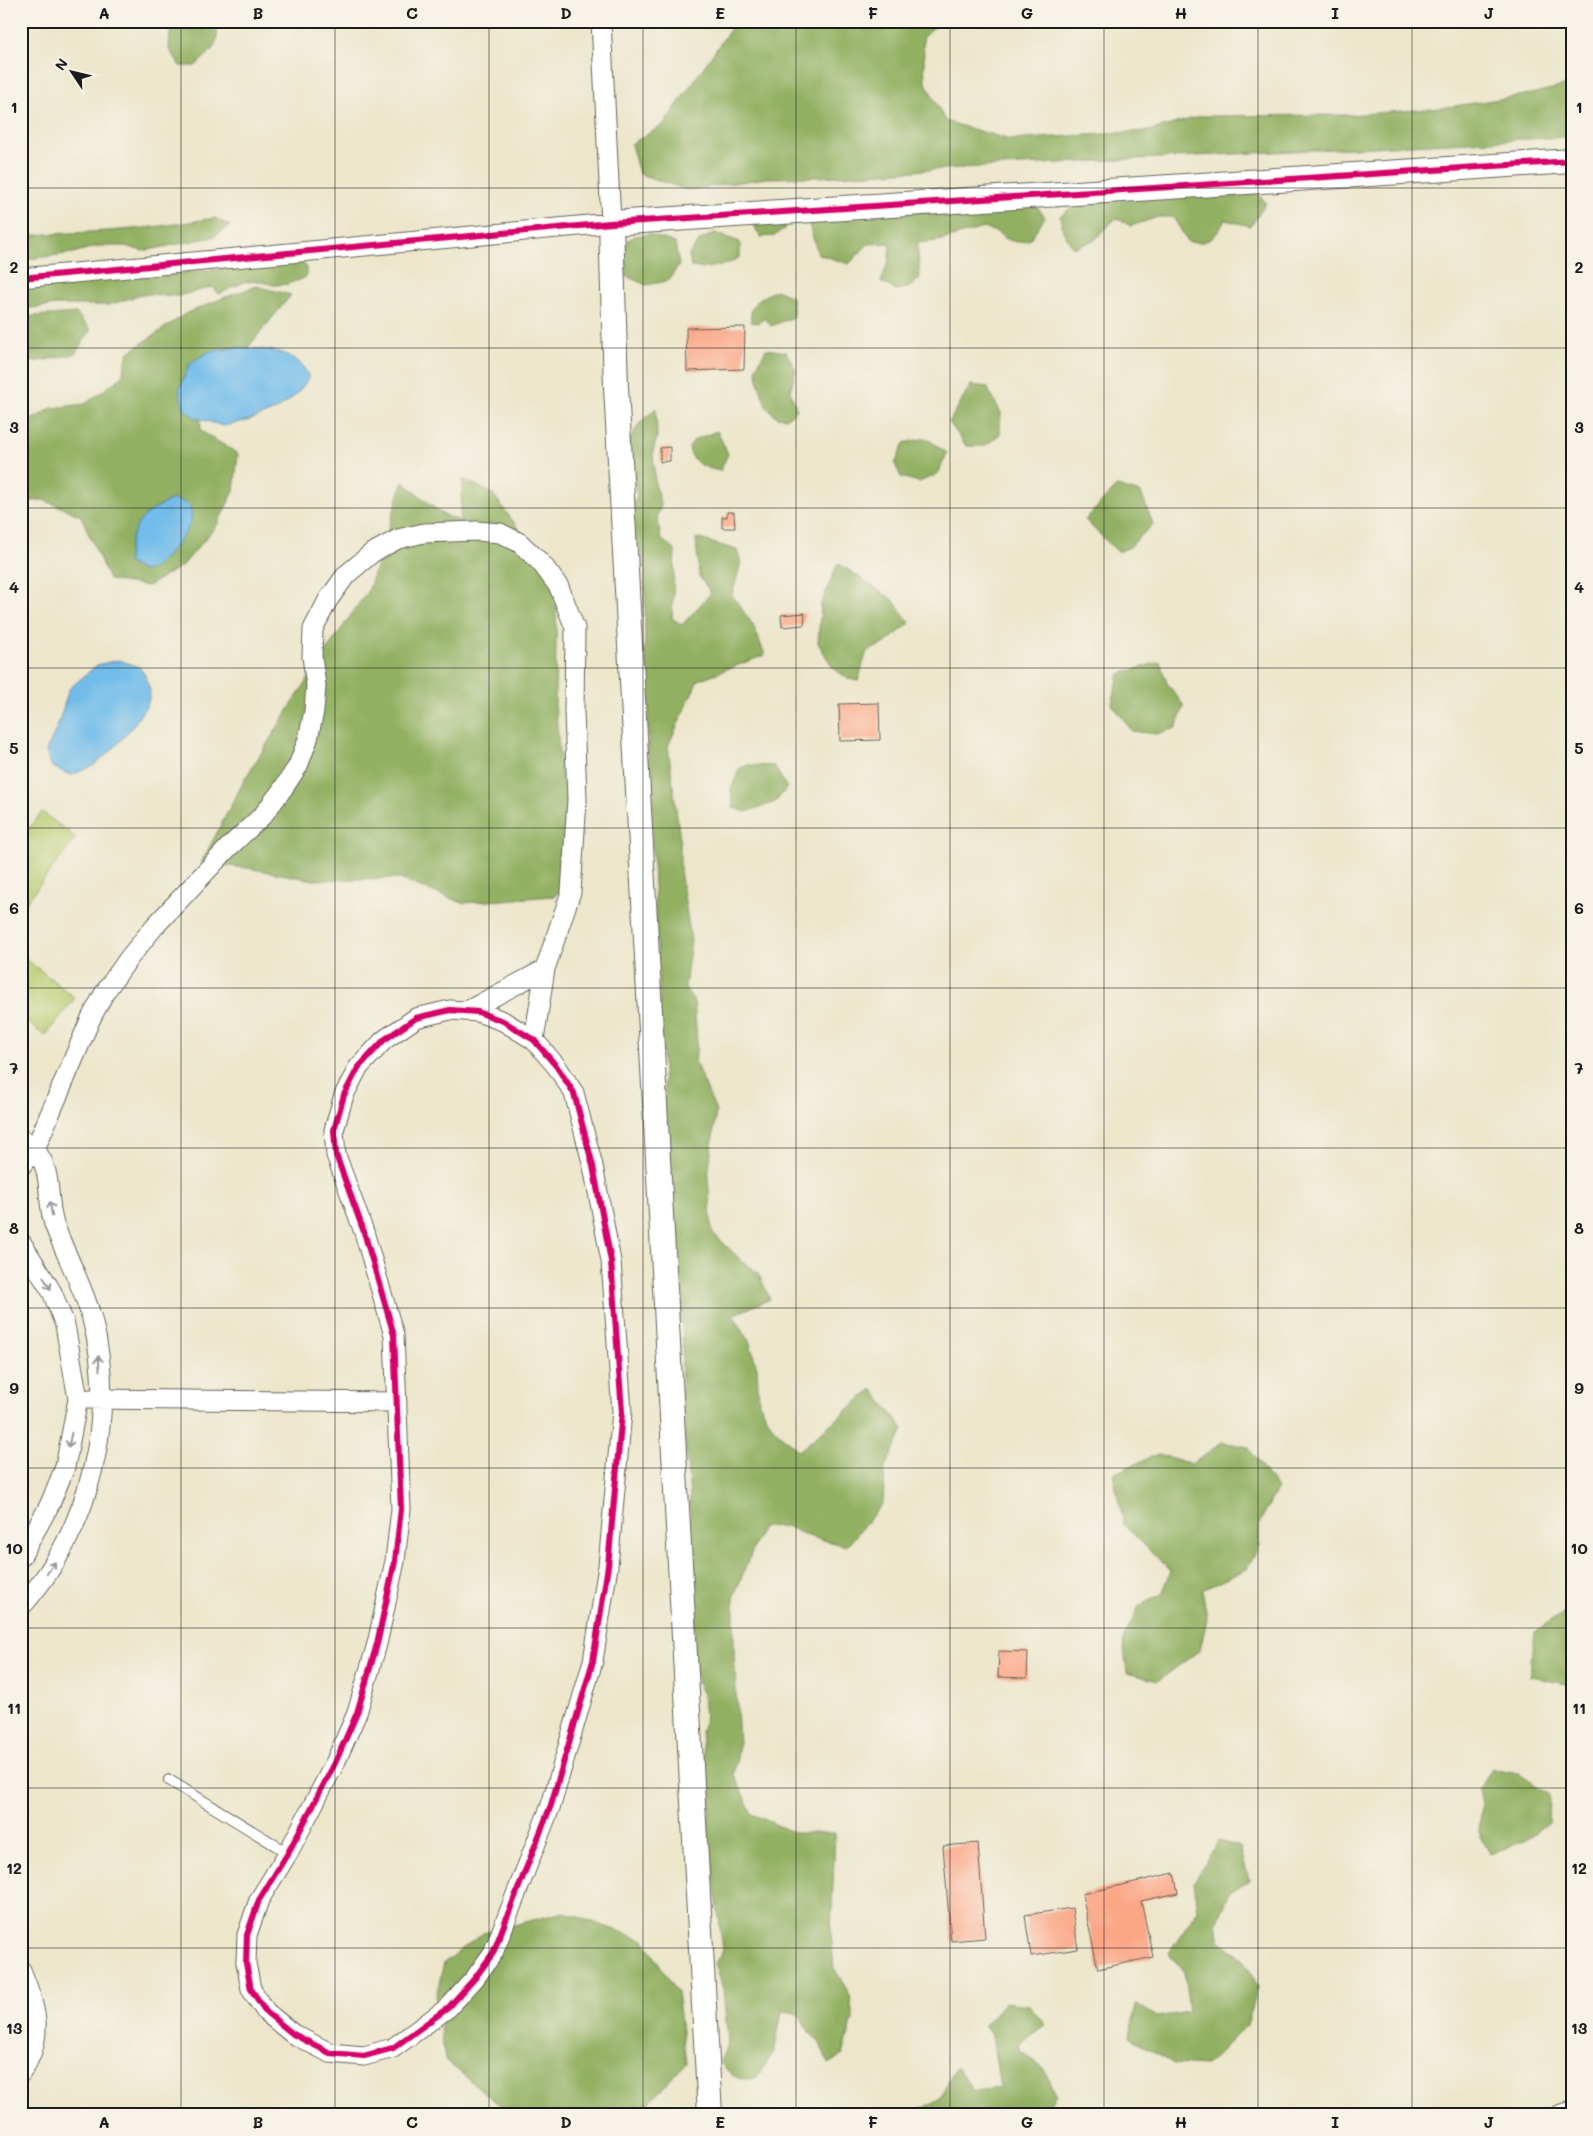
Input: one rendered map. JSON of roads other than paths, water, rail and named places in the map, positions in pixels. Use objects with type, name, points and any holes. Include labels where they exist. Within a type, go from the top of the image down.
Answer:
[{"type":"street","points":[[601,21],[611,223],[616,396],[710,2115]]},
{"type":"street","points":[[21,278],[611,223],[1572,161]]},
{"type":"street","points":[[21,1166],[28,1144],[91,1018],[110,985],[154,927],[228,848],[263,815],[298,766],[308,739],[314,711],[316,686],[312,656],[313,629],[328,600],[346,575],[372,553],[398,539],[424,533],[476,531],[500,533],[520,543],[542,564],[559,587],[575,628],[574,711],[577,800],[572,892],[545,969],[534,1040]]},
{"type":"street","points":[[468,1011],[545,969]]},
{"type":"street","points":[[450,1010],[478,1012],[503,1021],[534,1040],[557,1067],[574,1093],[593,1166],[611,1261],[622,1412],[608,1566],[593,1661],[554,1795],[516,1899],[493,1953],[449,2007],[393,2048],[364,2056],[330,2053],[293,2034],[266,2012],[252,1989],[246,1963],[247,1935],[259,1900],[288,1853],[335,1763],[357,1713],[377,1644],[396,1561],[401,1509],[394,1335],[364,1232],[336,1155],[334,1130],[344,1095],[358,1068],[384,1040],[416,1018],[450,1010]]},
{"type":"street","points":[[21,1607],[54,1564],[72,1530],[90,1486],[97,1446],[101,1398],[98,1352],[91,1319],[54,1223],[45,1168],[41,1158],[28,1144]]},
{"type":"street","points":[[21,1242],[52,1292],[65,1325],[78,1399],[65,1468],[50,1504],[21,1557]]},
{"type":"street","points":[[78,1399],[397,1402]]},
{"type":"street","points":[[21,1970],[33,1998],[38,2032],[30,2060],[21,2073]]},
{"type":"street","points":[[1559,2115],[1572,2110]]},
{"type":"lane","points":[[169,1780],[288,1853]]},
{"type":"water","points":[[240,347],[271,350],[289,356],[304,368],[309,378],[297,394],[278,409],[250,420],[223,426],[194,417],[184,409],[179,390],[190,363],[210,351]]},
{"type":"water","points":[[172,499],[186,503],[191,508],[189,526],[180,540],[160,562],[146,571],[138,569],[128,562],[130,542],[135,529],[142,518]]},
{"type":"water","points":[[119,660],[139,667],[145,675],[150,691],[148,703],[132,727],[112,750],[93,766],[71,775],[52,767],[46,751],[58,725],[69,689],[97,665]]}]
